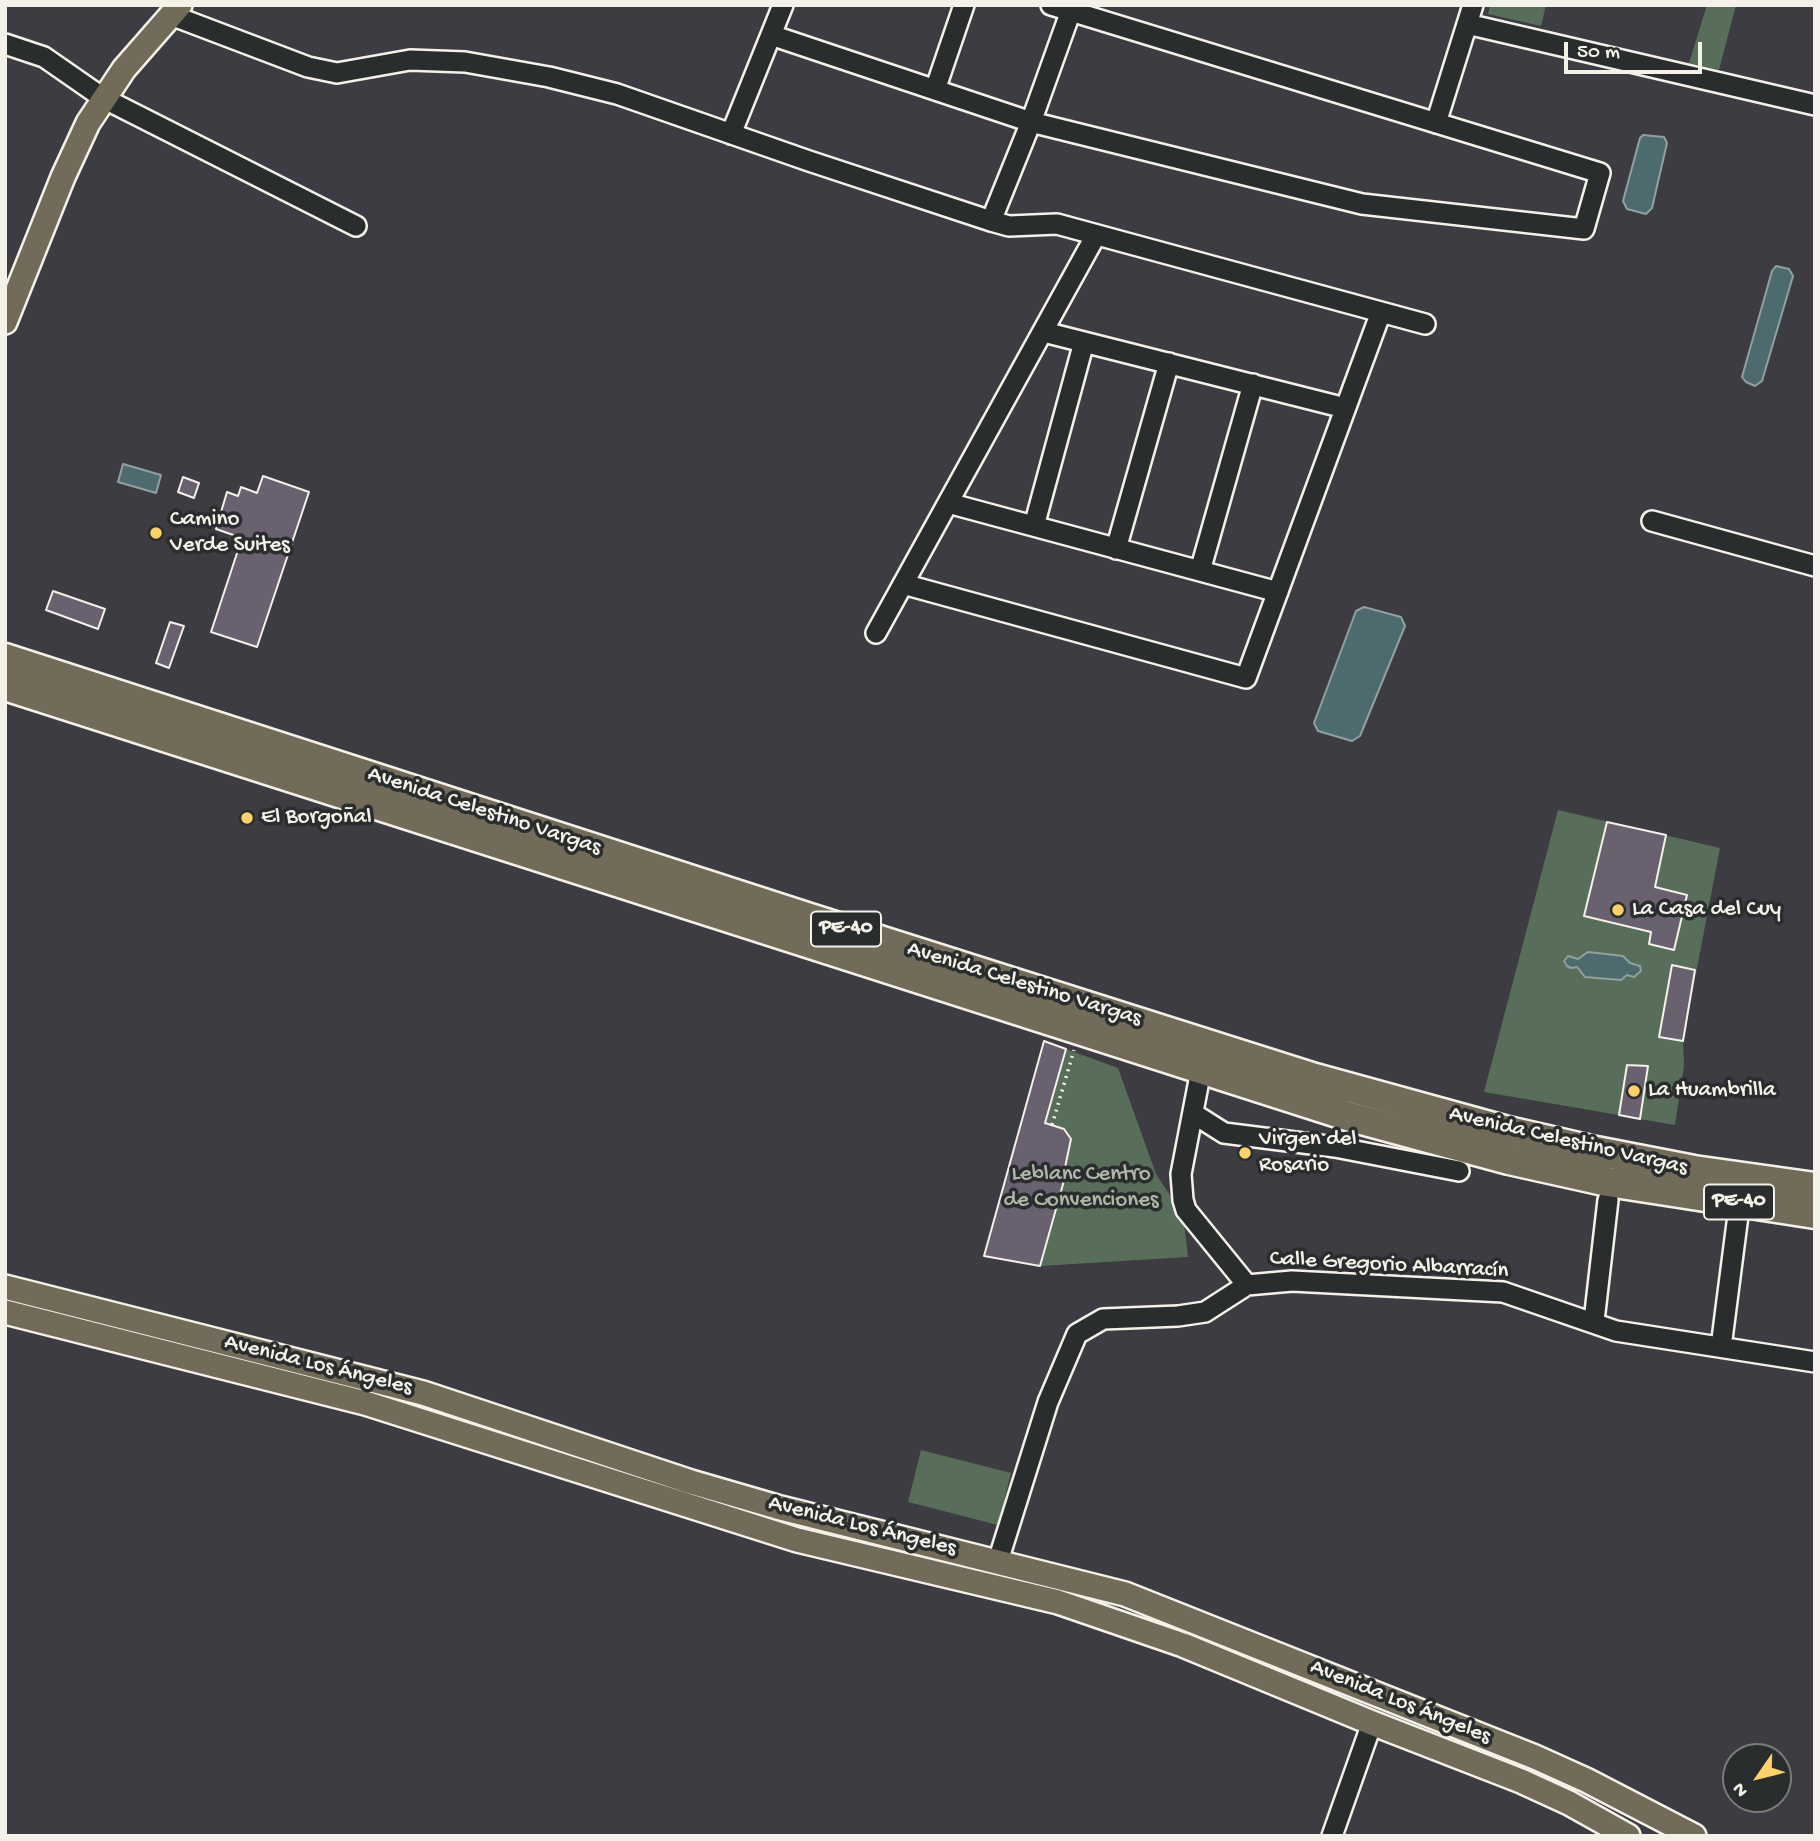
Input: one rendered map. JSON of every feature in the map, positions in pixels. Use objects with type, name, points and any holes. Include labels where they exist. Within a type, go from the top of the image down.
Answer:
[{"type":"highway","name":"Avenida Celestino Vargas","points":[[5,658],[128,711],[1149,1039],[1315,1078],[1504,1130],[1694,1170],[1741,1190],[1815,1214]]},
{"type":"highway","name":"Avenida Celestino Vargas","points":[[5,685],[128,711]]},
{"type":"highway","name":"Avenida Celestino Vargas","points":[[981,985],[1080,1031],[1149,1039],[1200,1070],[1347,1116],[1509,1160],[1608,1182],[1741,1190],[1815,1187]]},
{"type":"main road","points":[[5,322],[75,149],[103,98],[131,60],[176,10]]},
{"type":"main road","name":"Avenida Los Ángeles","points":[[5,1287],[423,1393],[704,1486],[777,1507],[1125,1594],[1535,1757],[1694,1836]]},
{"type":"main road","name":"Avenida Los Ángeles","points":[[5,1312],[365,1403],[797,1539],[1058,1602],[1182,1644],[1521,1781],[1569,1803],[1628,1836]]},
{"type":"street","points":[[731,134],[783,5]]},
{"type":"street","points":[[935,90],[964,5]]},
{"type":"street","points":[[771,35],[1031,122],[1362,204],[1584,229],[1600,173],[1072,8],[1051,5]]},
{"type":"street","points":[[990,221],[1031,122],[1072,8]]},
{"type":"street","points":[[176,10],[317,69],[337,73],[410,60],[465,62],[549,77],[617,94],[990,221],[1009,226],[1058,224],[1425,324]]},
{"type":"street","points":[[1436,123],[1470,15],[1815,105]]},
{"type":"street","points":[[5,44],[44,57],[103,98],[356,226]]},
{"type":"street","points":[[876,633],[1096,235]]},
{"type":"street","points":[[903,584],[1246,678],[1381,313]]},
{"type":"street","points":[[1044,331],[1345,408]]},
{"type":"street","points":[[1034,526],[1084,341]]},
{"type":"street","points":[[1116,549],[1169,363]]},
{"type":"street","points":[[1200,571],[1253,384]]},
{"type":"street","points":[[948,503],[1278,592]]},
{"type":"street","points":[[1652,521],[1815,566]]},
{"type":"street","points":[[998,1561],[1048,1402],[1077,1334],[1103,1319],[1178,1316],[1205,1312],[1247,1285],[1186,1210],[1183,1200],[1181,1174],[1200,1070]]},
{"type":"street","points":[[1194,1114],[1224,1133],[1335,1147],[1459,1171]]},
{"type":"street","points":[[1721,1347],[1741,1190]]},
{"type":"street","points":[[1594,1321],[1608,1200]]},
{"type":"street","name":"Calle Gregorio Albarracín","points":[[1247,1285],[1292,1281],[1503,1292],[1594,1321],[1616,1331],[1815,1362]]},
{"type":"street","points":[[1332,1836],[1372,1723]]},
{"type":"path","points":[[1052,1125],[1080,1031]]},
{"type":"green space","points":[[1490,5],[1546,5],[1541,26],[1488,14]]},
{"type":"green space","points":[[1707,5],[1736,5],[1719,70],[1689,63]]},
{"type":"green space","points":[[1558,810],[1720,848],[1683,1041],[1684,1066],[1675,1125],[1640,1119],[1648,1066],[1627,1065],[1619,1115],[1484,1092]]},
{"type":"green space","name":"Leblanc Centro de Convenciones","points":[[1044,1041],[1118,1068],[1156,1174],[1183,1215],[1188,1257],[1040,1266],[984,1256]]},
{"type":"green space","points":[[921,1450],[1011,1473],[998,1525],[908,1502]]},
{"type":"water","points":[[1643,135],[1664,137],[1667,143],[1652,208],[1646,214],[1627,209],[1623,201]]},
{"type":"water","points":[[1776,266],[1789,269],[1793,276],[1762,381],[1755,386],[1742,377],[1772,271]]},
{"type":"water","points":[[123,464],[161,475],[156,493],[118,482]]},
{"type":"water","points":[[1364,607],[1401,617],[1405,626],[1360,736],[1352,741],[1318,731],[1314,723],[1356,611]]},
{"type":"water","points":[[1588,952],[1623,956],[1630,963],[1640,966],[1641,971],[1634,977],[1627,975],[1621,980],[1585,977],[1577,967],[1571,968],[1564,961],[1568,956],[1578,959]]},
{"type":"building","points":[[263,476],[309,492],[257,647],[211,632],[242,538],[216,529],[227,492],[238,496],[241,487],[257,493]]},
{"type":"building","points":[[183,477],[199,483],[194,498],[178,492]]},
{"type":"building","points":[[53,591],[105,609],[98,629],[46,610]]},
{"type":"building","points":[[170,622],[184,626],[169,668],[156,663]]},
{"type":"building","points":[[1607,822],[1666,835],[1655,887],[1687,895],[1674,950],[1649,944],[1651,932],[1584,916]]},
{"type":"building","points":[[1672,965],[1695,970],[1683,1041],[1659,1037]]},
{"type":"building","points":[[1044,1041],[1066,1049],[1045,1123],[1064,1129],[1071,1139],[1065,1177],[1040,1266],[984,1256]]},
{"type":"building","name":"La Huambrilla","points":[[1627,1065],[1648,1066],[1640,1119],[1619,1115]]},
{"type":"place","name":"Camino Verde Suites","points":[[156,533]]},
{"type":"place","name":"El Borgoñal","points":[[247,818]]},
{"type":"place","name":"La Casa del Cuy","points":[[1618,910]]},
{"type":"place","name":"La Huambrilla","points":[[1634,1091]]},
{"type":"place","name":"Virgen del Rosario","points":[[1245,1153]]}]
